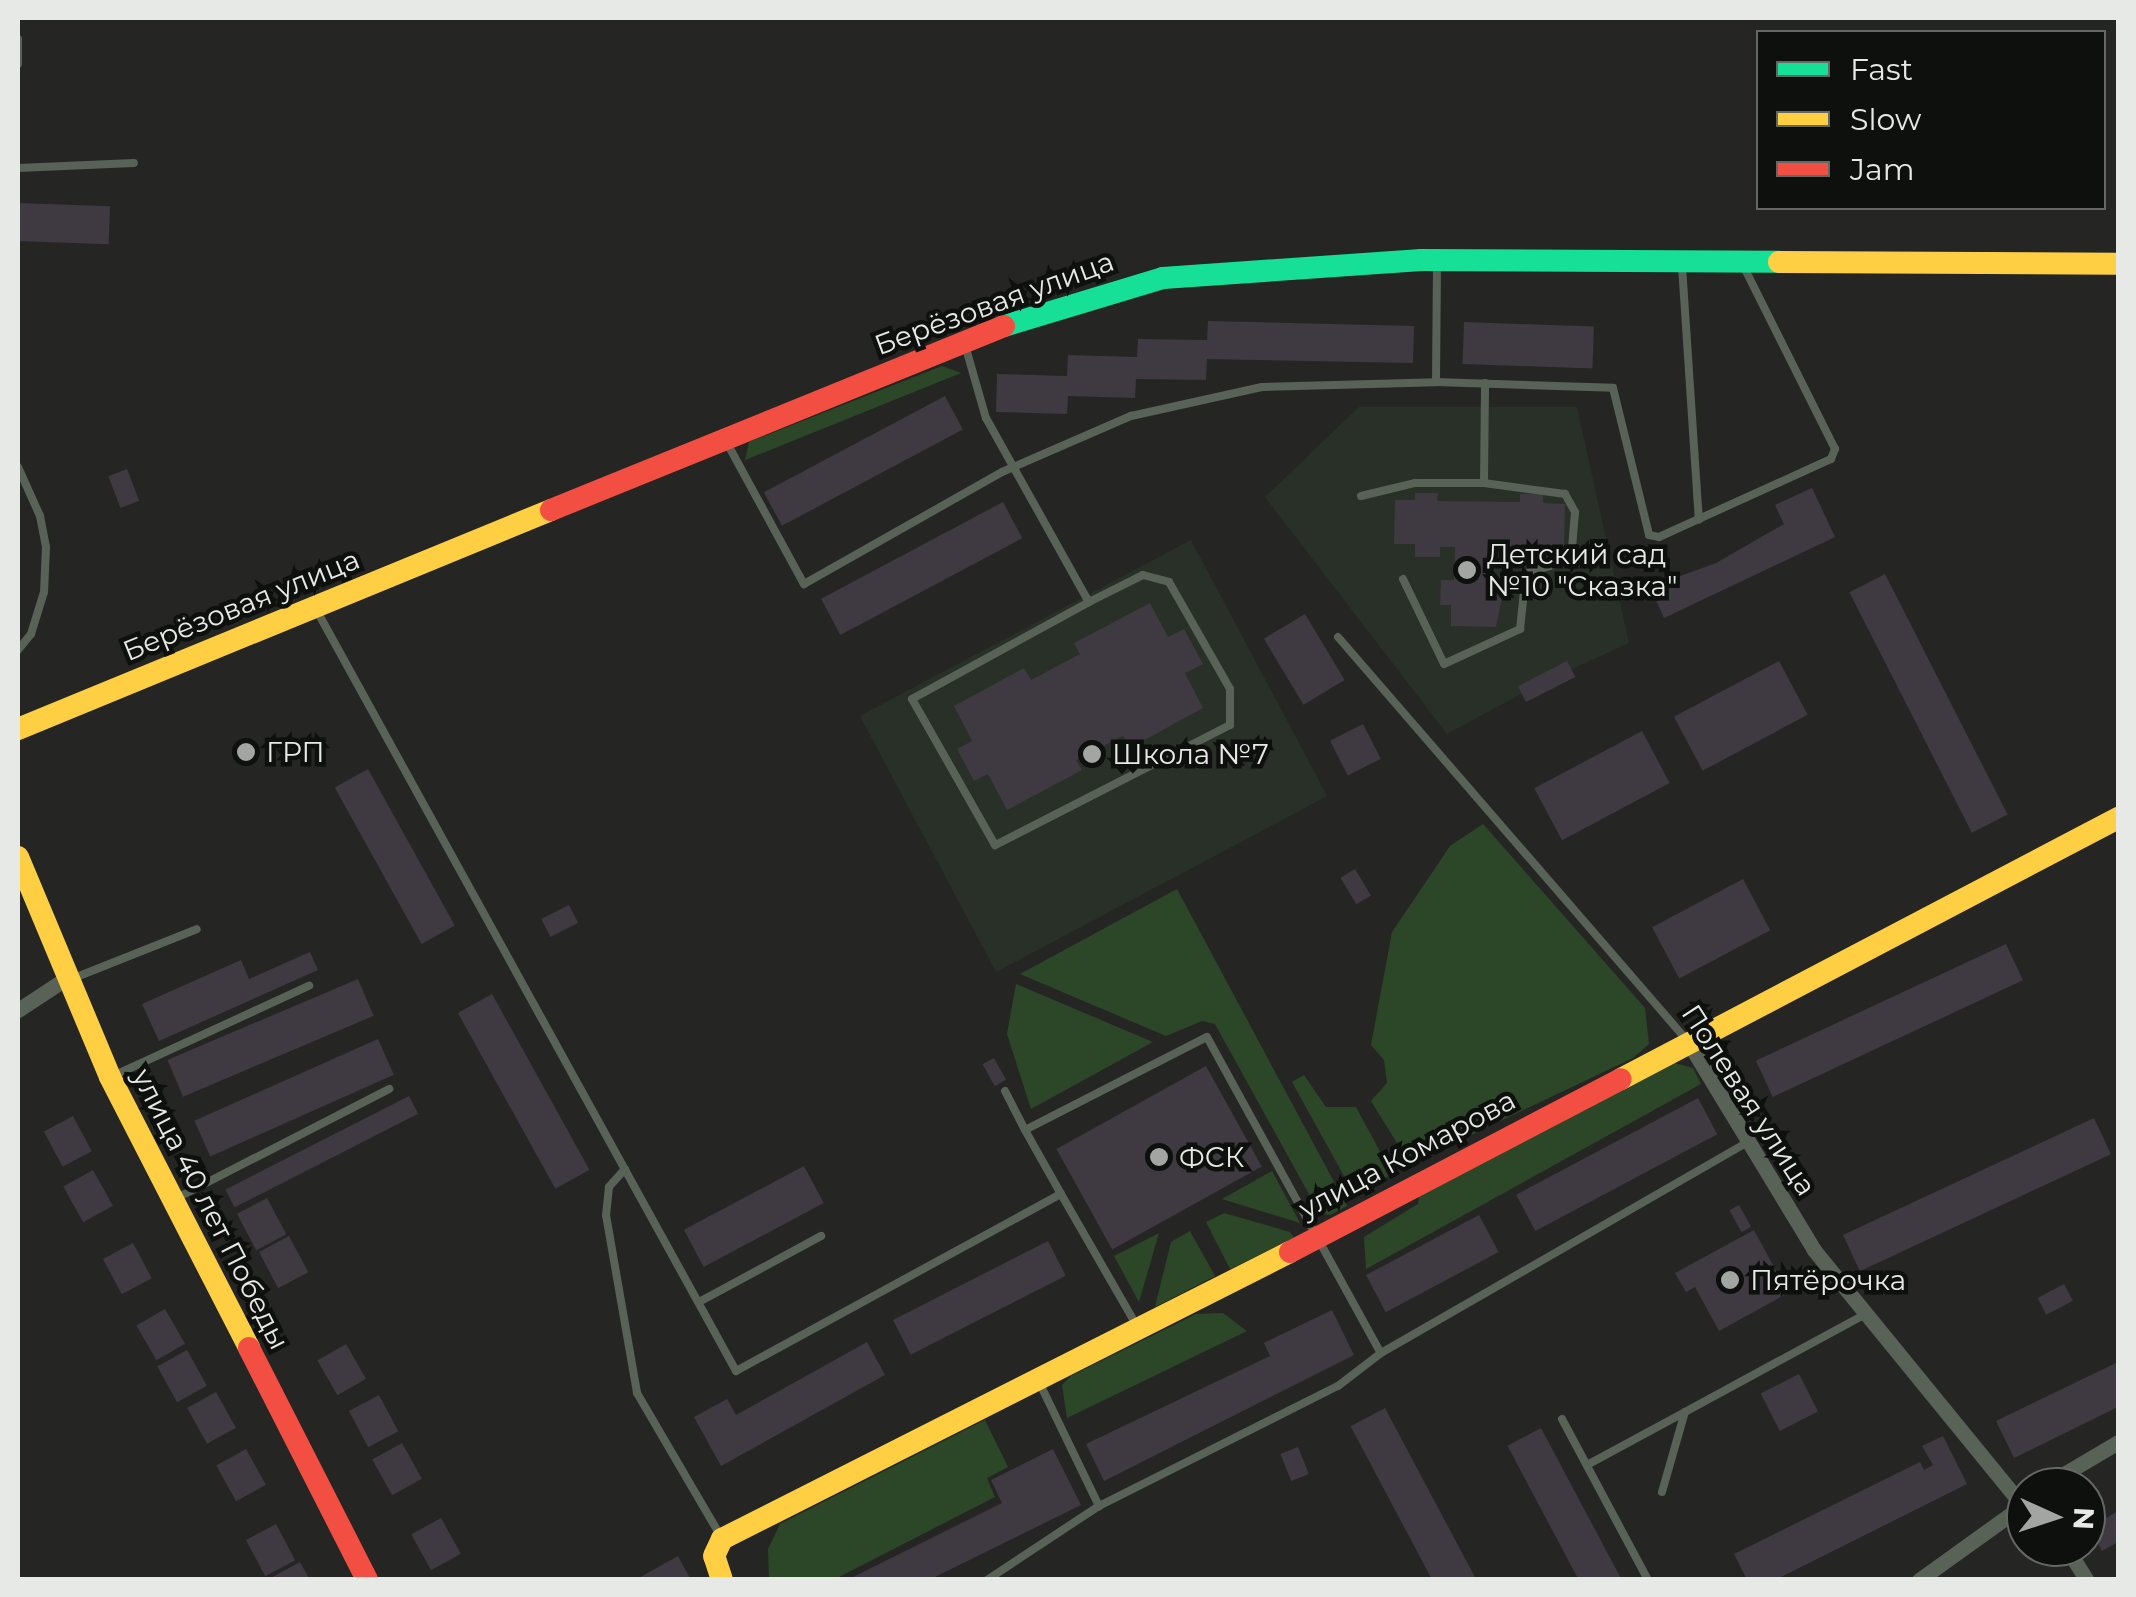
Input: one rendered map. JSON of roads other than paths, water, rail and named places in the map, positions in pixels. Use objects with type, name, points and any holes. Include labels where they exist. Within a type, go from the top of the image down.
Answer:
[{"type":"street","name":"Берёзовая улица","points":[[18,729],[964,340],[1093,294],[1162,278],[1437,260],[2118,264]]},
{"type":"street","name":"улица Комарова","points":[[722,1538],[1139,1331],[1687,1040],[2118,818]]},
{"type":"street","name":"улица 40 лет Победы","points":[[18,858],[65,980],[110,1077],[367,1580]]},
{"type":"street","points":[[18,1010],[65,980]]},
{"type":"street","name":"Полевая улица","points":[[1687,1040],[1814,1250],[2006,1484]]},
{"type":"street","points":[[2076,1467],[2118,1442]]},
{"type":"street","points":[[1919,1580],[2006,1520]]},
{"type":"street","points":[[722,1538],[714,1556],[722,1580]]},
{"type":"lane","points":[[18,39],[18,64]]},
{"type":"lane","points":[[18,168],[134,163]]},
{"type":"lane","points":[[1436,382],[1437,260]]},
{"type":"lane","points":[[1682,262],[1700,520]]},
{"type":"lane","points":[[725,438],[804,584],[1011,468],[1131,416],[1262,388],[1436,382],[1613,388],[1649,535],[1658,537],[1831,459],[1835,449],[1742,262]]},
{"type":"lane","points":[[964,340],[986,418],[1090,602]]},
{"type":"lane","points":[[1484,483],[1486,383]]},
{"type":"lane","points":[[18,467],[40,516],[46,548],[44,592],[31,634],[18,650]]},
{"type":"lane","points":[[1361,496],[1415,483],[1484,483],[1565,494],[1575,512],[1571,560],[1526,573],[1520,629],[1444,664],[1403,579]]},
{"type":"lane","points":[[1142,575],[1170,582],[1230,689],[1230,725],[995,845],[912,699],[1090,602],[1142,575]]},
{"type":"lane","points":[[315,607],[736,1370],[1061,1194]]},
{"type":"lane","name":"Полевая улица","points":[[1338,637],[1687,1040]]},
{"type":"lane","points":[[65,980],[92,975],[197,929]]},
{"type":"lane","points":[[110,1077],[309,986]]},
{"type":"lane","points":[[1026,1130],[1207,1036],[1319,1234],[1380,1353]]},
{"type":"lane","points":[[172,1201],[390,1089]]},
{"type":"lane","points":[[1005,1090],[1139,1331]]},
{"type":"lane","points":[[986,1580],[1098,1506],[1314,1399],[1380,1353],[1748,1142]]},
{"type":"lane","points":[[625,1169],[610,1186],[606,1215],[637,1393],[722,1538]]},
{"type":"lane","points":[[698,1302],[821,1236]]},
{"type":"lane","points":[[1587,1465],[1864,1315]]},
{"type":"lane","points":[[1038,1380],[1098,1506]]},
{"type":"lane","points":[[1662,1492],[1684,1412]]},
{"type":"lane","points":[[1562,1419],[1648,1580]]},
{"type":"place","name":"Детский сад №10 \"Сказка\"","points":[[1467,570]]},
{"type":"place","name":"ГРП","points":[[246,752]]},
{"type":"place","name":"Школа №7","points":[[1092,754]]},
{"type":"place","name":"ФСК","points":[[1159,1157]]},
{"type":"place","name":"Пятёрочка","points":[[1730,1280]]}]
